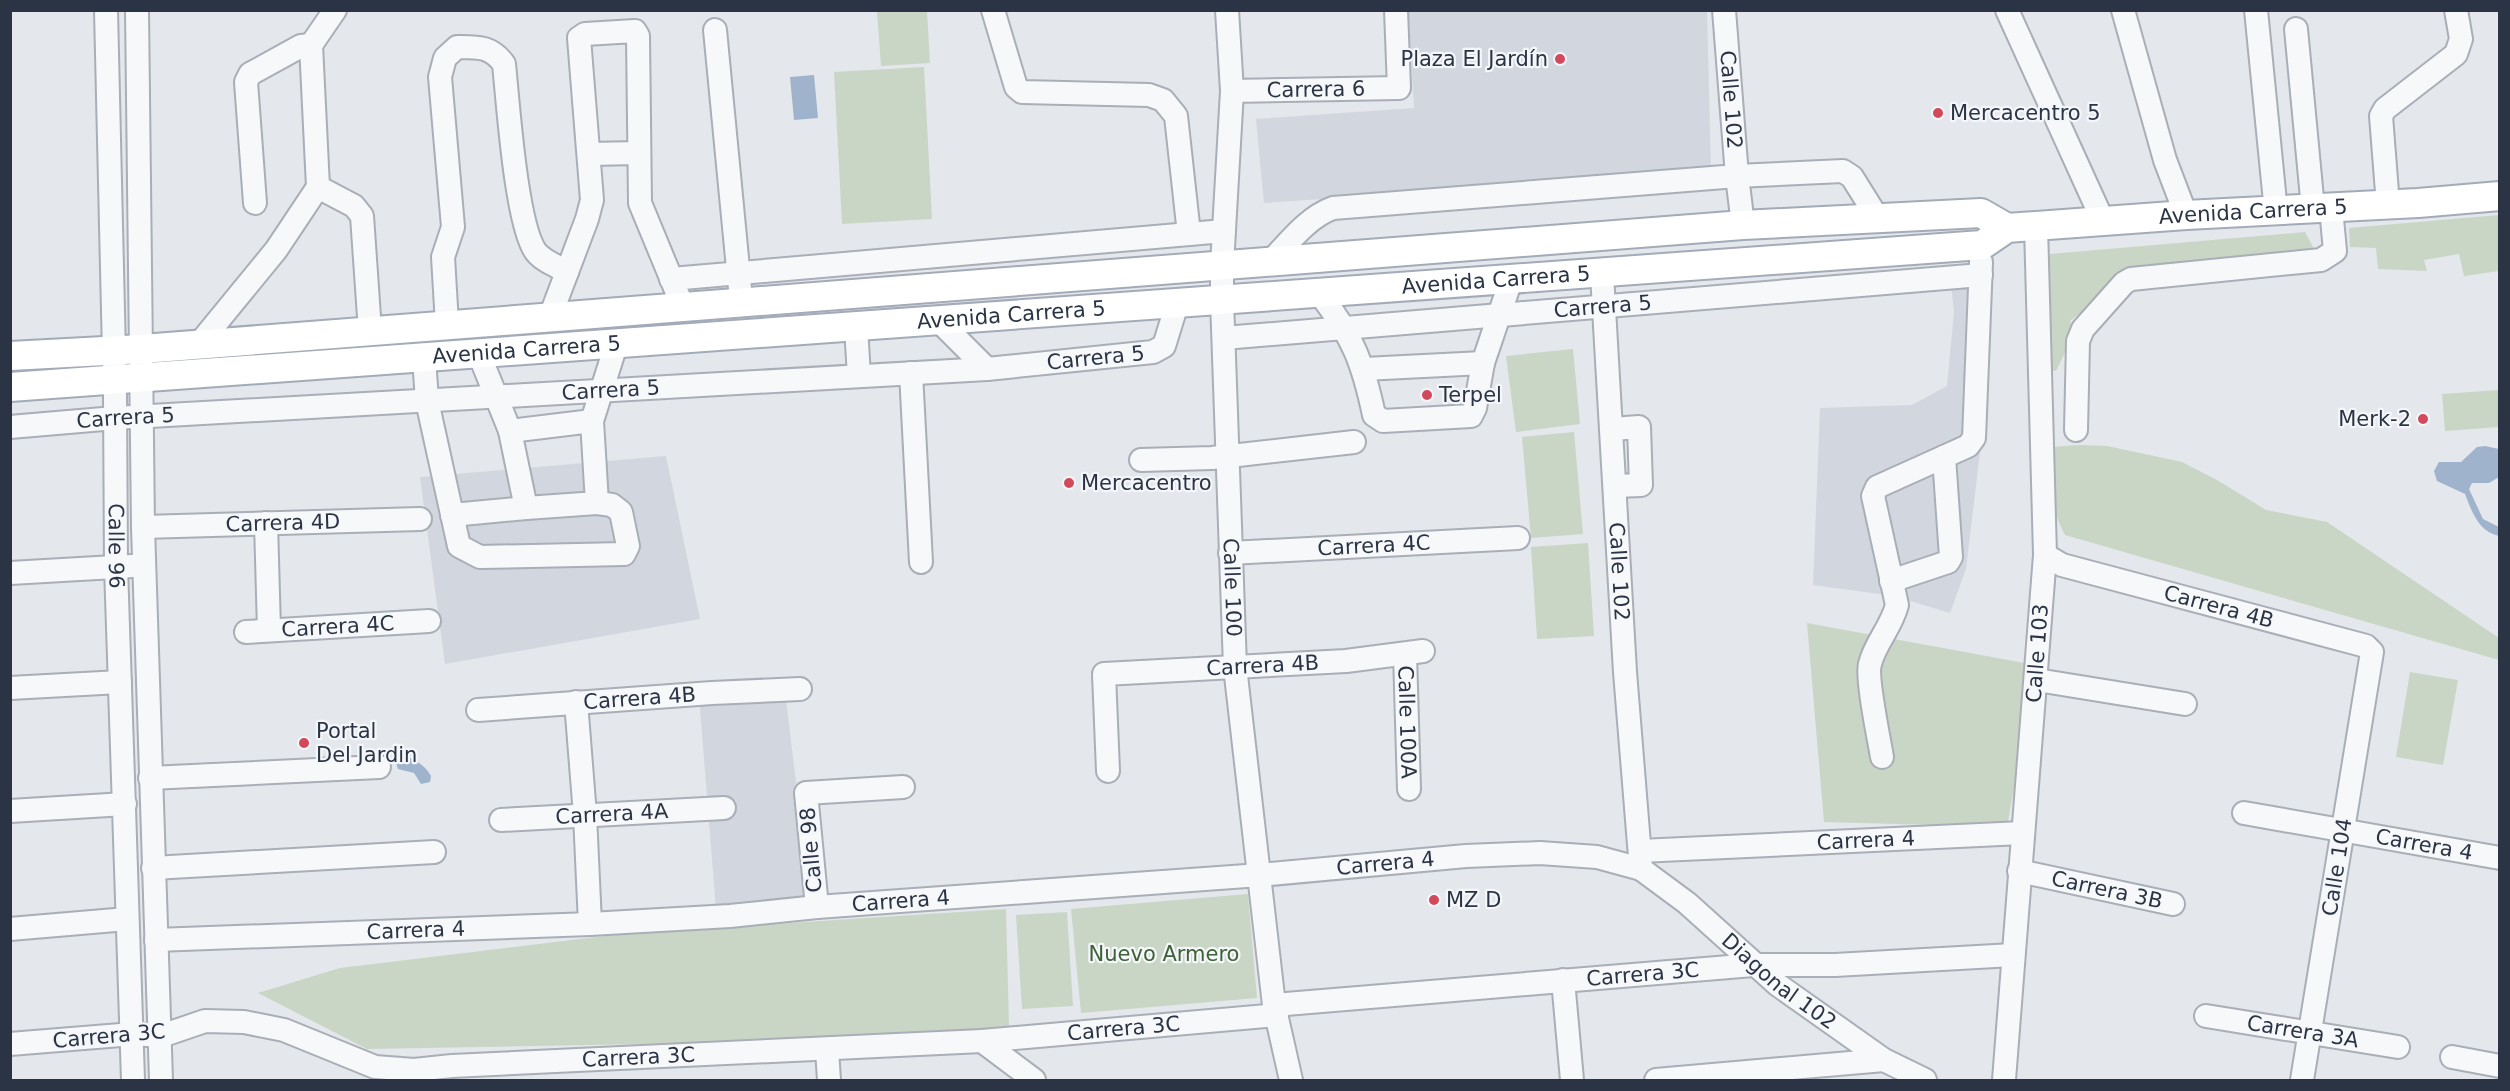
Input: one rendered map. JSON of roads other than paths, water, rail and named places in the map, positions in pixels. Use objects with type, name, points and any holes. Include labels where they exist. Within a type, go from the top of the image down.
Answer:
[{"type":"main road","name":"Avenida Carrera 5","points":[[10,387],[1982,245],[2007,228],[2186,214],[2276,212],[2388,205],[2499,195]]},
{"type":"main road","name":"Avenida Carrera 5","points":[[10,356],[142,349],[1743,225],[1981,213],[2007,228]]},
{"type":"street","name":"Calle 96","points":[[106,10],[114,350],[116,567],[133,1080]]},
{"type":"street","name":"Calle 96","points":[[137,10],[143,527],[162,1080]]},
{"type":"street","points":[[200,344],[276,250],[318,187],[310,45],[335,10]]},
{"type":"street","points":[[993,10],[1016,87],[1022,92],[1149,95],[1163,100],[1176,116],[1189,234]]},
{"type":"street","name":"Calle 100","points":[[1227,10],[1232,91],[1222,300],[1235,667],[1276,1010],[1290,1080]]},
{"type":"street","name":"Carrera 6","points":[[1232,91],[1399,88],[1396,10]]},
{"type":"street","name":"Calle 102","points":[[1724,10],[1743,225]]},
{"type":"street","points":[[2007,10],[2103,221]]},
{"type":"street","points":[[2123,10],[2165,160],[2186,214]]},
{"type":"street","points":[[2256,10],[2276,212]]},
{"type":"street","points":[[2388,205],[2381,116],[2385,109],[2456,54],[2461,39],[2456,10]]},
{"type":"street","points":[[2076,430],[2078,341],[2083,329],[2124,283],[2131,279],[2321,260],[2335,251],[2322,209],[2296,29]]},
{"type":"street","points":[[715,30],[741,302]]},
{"type":"street","points":[[550,317],[592,200],[579,38],[585,34],[634,31],[638,36],[642,209],[683,307]]},
{"type":"street","points":[[255,203],[246,82],[250,74],[301,46],[310,45]]},
{"type":"street","points":[[447,324],[443,257],[453,227],[440,76],[445,58],[457,47],[486,48],[496,54],[504,64],[525,228],[534,250],[567,272]]},
{"type":"street","points":[[589,154],[639,153]]},
{"type":"street","points":[[1271,261],[1296,233],[1324,211],[1333,208],[1737,176],[1843,171],[1852,177],[1877,217]]},
{"type":"street","points":[[318,187],[354,206],[362,216],[370,331]]},
{"type":"street","name":"Calle 103","points":[[2004,1080],[2013,955],[2030,873],[2022,833],[2037,680],[2054,560],[2036,226]]},
{"type":"street","points":[[671,279],[1224,231]]},
{"type":"street","points":[[1882,757],[1869,667],[1874,652],[1892,622],[1897,605],[1873,496],[1877,487],[1968,446],[1974,438],[1982,245]]},
{"type":"street","name":"Calle 102","points":[[1602,274],[1625,672],[1640,860]]},
{"type":"street","name":"Carrera 5","points":[[1224,338],[1981,275]]},
{"type":"street","points":[[1320,294],[1345,327],[1364,369],[1374,416],[1383,422],[1400,422],[1471,416],[1475,408],[1483,363],[1511,280]]},
{"type":"street","name":"Carrera 5","points":[[10,427],[115,418],[987,369],[1153,352],[1164,346],[1177,304]]},
{"type":"street","points":[[939,321],[987,369]]},
{"type":"street","points":[[856,327],[859,376]]},
{"type":"street","points":[[597,503],[592,421],[616,345]]},
{"type":"street","points":[[479,354],[510,431],[526,508]]},
{"type":"street","points":[[424,358],[427,401],[452,515],[459,546],[480,557],[624,554],[628,546],[621,512],[612,505],[597,503],[452,515]]},
{"type":"street","points":[[1364,369],[1483,363]]},
{"type":"street","points":[[911,373],[921,562]]},
{"type":"street","points":[[510,431],[592,421]]},
{"type":"street","points":[[1612,429],[1640,427],[1641,485],[1615,486]]},
{"type":"street","points":[[1141,460],[1229,456],[1354,442]]},
{"type":"street","points":[[1891,581],[1948,562],[1951,557],[1944,457]]},
{"type":"street","name":"Carrera 4D","points":[[143,527],[420,519]]},
{"type":"street","points":[[266,523],[269,630]]},
{"type":"street","name":"Carrera 4C","points":[[1230,553],[1518,538]]},
{"type":"street","name":"Carrera 4B","points":[[2054,560],[2366,646],[2372,652]]},
{"type":"street","points":[[10,573],[144,566]]},
{"type":"street","name":"Carrera 4C","points":[[246,632],[429,621]]},
{"type":"street","name":"Calle 104","points":[[2302,1080],[2372,652]]},
{"type":"street","name":"Carrera 4B","points":[[1108,771],[1104,674],[1346,661],[1414,653]]},
{"type":"street","name":"Calle 100A","points":[[1408,789],[1414,653]]},
{"type":"street","points":[[2037,680],[2185,704]]},
{"type":"street","points":[[10,688],[120,682]]},
{"type":"street","name":"Carrera 4B","points":[[478,710],[800,689]]},
{"type":"street","points":[[576,702],[585,815],[590,924]]},
{"type":"street","points":[[150,778],[380,767]]},
{"type":"street","name":"Calle 98","points":[[817,907],[806,793],[903,787]]},
{"type":"street","points":[[10,811],[125,804]]},
{"type":"street","name":"Carrera 4A","points":[[501,819],[724,808]]},
{"type":"street","name":"Carrera 4","points":[[2244,813],[2499,858]]},
{"type":"street","name":"Carrera 4","points":[[156,939],[590,924],[730,916],[817,907],[1260,875],[1466,856],[1540,853],[1640,860],[2022,833]]},
{"type":"street","points":[[153,868],[434,852]]},
{"type":"street","name":"Diagonal 102","points":[[1640,860],[1753,965],[1884,1060],[1925,1080]]},
{"type":"street","name":"Carrera 3B","points":[[2030,873],[2173,904]]},
{"type":"street","points":[[10,929],[127,919]]},
{"type":"street","name":"Carrera 3C","points":[[10,1044],[133,1034],[161,1036],[205,1021],[244,1022],[284,1030],[375,1067],[453,1073],[982,1041],[1563,980],[1753,965],[1835,965],[2013,955]]},
{"type":"street","points":[[1563,980],[1572,1080]]},
{"type":"street","name":"Carrera 3A","points":[[2206,1016],[2398,1047]]},
{"type":"street","points":[[982,1041],[1034,1080]]},
{"type":"street","points":[[827,1050],[829,1080]]},
{"type":"street","points":[[2452,1057],[2499,1066]]},
{"type":"street","points":[[1656,1080],[1884,1060]]},
{"type":"water","points":[[814,75],[818,118],[794,120],[790,77]]},
{"type":"water","points":[[2477,447],[2499,449],[2499,477],[2489,483],[2472,483],[2469,489],[2483,519],[2499,527],[2499,536],[2481,525],[2473,514],[2465,494],[2437,481],[2434,471],[2439,462],[2461,462]]},
{"type":"water","points":[[402,755],[422,765],[431,776],[430,782],[421,784],[414,773],[398,769],[395,760]]},
{"type":"place","name":"Plaza El Jardín","points":[[1560,59]]},
{"type":"place","name":"Mercacentro 5","points":[[1938,113]]},
{"type":"place","name":"Terpel","points":[[1427,395]]},
{"type":"place","name":"Merk-2","points":[[2423,419]]},
{"type":"place","name":"Mercacentro","points":[[1069,483]]},
{"type":"place","name":"Portal Del Jardin","points":[[304,743]]},
{"type":"place","name":"MZ D","points":[[1434,900]]},
{"type":"park label","name":"Nuevo Armero","points":[[1164,954]]}]
